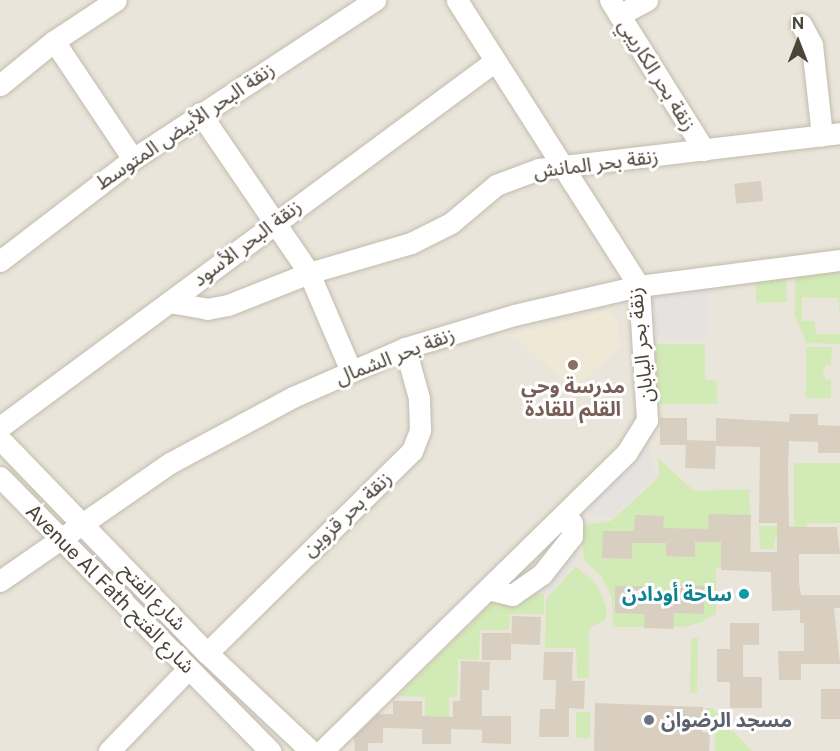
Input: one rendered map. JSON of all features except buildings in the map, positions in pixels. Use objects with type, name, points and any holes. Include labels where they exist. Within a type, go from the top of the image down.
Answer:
[{"type":"street","name":"زنقة البحر الأبيض المتوسط","points":[[0,261],[133,159],[375,0]]},
{"type":"street","name":"زنقة بحر اليابان","points":[[322,751],[627,452],[647,420],[639,286],[457,0]]},
{"type":"street","points":[[615,8],[647,0]]},
{"type":"street","points":[[0,85],[54,41],[112,1]]},
{"type":"street","name":"زنقة بحر الكاريبي","points":[[615,8],[704,150]]},
{"type":"street","points":[[801,24],[812,45],[831,134]]},
{"type":"street","points":[[54,41],[133,159]]},
{"type":"street","name":"زنقة البحر الأسود","points":[[0,427],[273,222],[495,62]]},
{"type":"street","points":[[201,113],[309,273],[351,370]]},
{"type":"street","name":"زنقة بحر المانش","points":[[169,302],[190,308],[228,305],[309,273],[427,237],[466,212],[496,185],[523,173],[831,134]]},
{"type":"street","name":"زنقة بحر الشمال","points":[[0,581],[61,540],[136,484],[180,458],[351,370],[405,348],[514,315],[639,286],[840,260]]},
{"type":"street","name":"زنقة بحر قزوين","points":[[207,653],[412,451],[420,430],[419,398],[405,348]]},
{"type":"street","name":"شارع الفتح","points":[[0,439],[207,653],[311,751]]},
{"type":"street","name":"Avenue Al Fath شارع الفتح","points":[[0,477],[270,751]]},
{"type":"street","points":[[109,751],[189,669]]},
{"type":"shaded area","points":[[0,0],[840,0],[840,751],[0,751]]},
{"type":"shaded area","points":[[709,286],[706,339],[656,338],[653,294]]},
{"type":"shaded area","name":"مدرسة وحي القلم للقادة","points":[[608,310],[617,318],[620,345],[579,385],[567,385],[513,334]]},
{"type":"shaded area","points":[[648,444],[655,478],[611,517],[577,511]]},
{"type":"shaded area","points":[[573,515],[580,558],[549,593],[500,588]]},
{"type":"green space","points":[[836,272],[840,275],[840,314],[838,298],[802,297],[802,321],[814,321],[816,334],[840,334],[840,344],[806,343],[795,315],[795,275]]},
{"type":"green space","points":[[786,276],[787,302],[756,303],[756,280]]},
{"type":"green space","points":[[655,344],[705,344],[705,380],[717,381],[717,404],[656,404]]},
{"type":"green space","points":[[806,347],[832,347],[831,365],[825,366],[823,373],[825,379],[831,380],[831,398],[806,398]]},
{"type":"green space","points":[[658,458],[694,491],[749,489],[752,568],[716,568],[716,614],[702,622],[684,627],[613,627],[612,599],[602,577],[584,560],[580,526],[611,521],[659,477]]},
{"type":"green space","points":[[794,463],[840,463],[840,523],[807,523],[807,538],[775,538],[774,549],[760,549],[759,526],[794,526]]},
{"type":"green space","points":[[576,566],[596,584],[606,606],[606,619],[589,629],[589,678],[577,678],[576,648],[545,648],[546,599]]},
{"type":"green space","points":[[525,593],[544,594],[544,614],[510,614],[509,630],[480,630],[479,660],[458,659],[457,697],[449,697],[449,717],[425,716],[425,697],[398,696],[497,598]]},
{"type":"green space","points":[[691,638],[698,638],[697,693],[690,693]]},
{"type":"green space","points":[[705,708],[712,708],[752,751],[715,751],[715,730],[705,729]]},
{"type":"green space","points":[[576,712],[590,712],[590,738],[576,738]]},
{"type":"place","name":"مدرسة وحي القلم للقادة","points":[[573,365]]},
{"type":"place","name":"ساحة أودادن","points":[[744,594]]},
{"type":"place","name":"مسجد الرضوان","points":[[649,720]]}]
